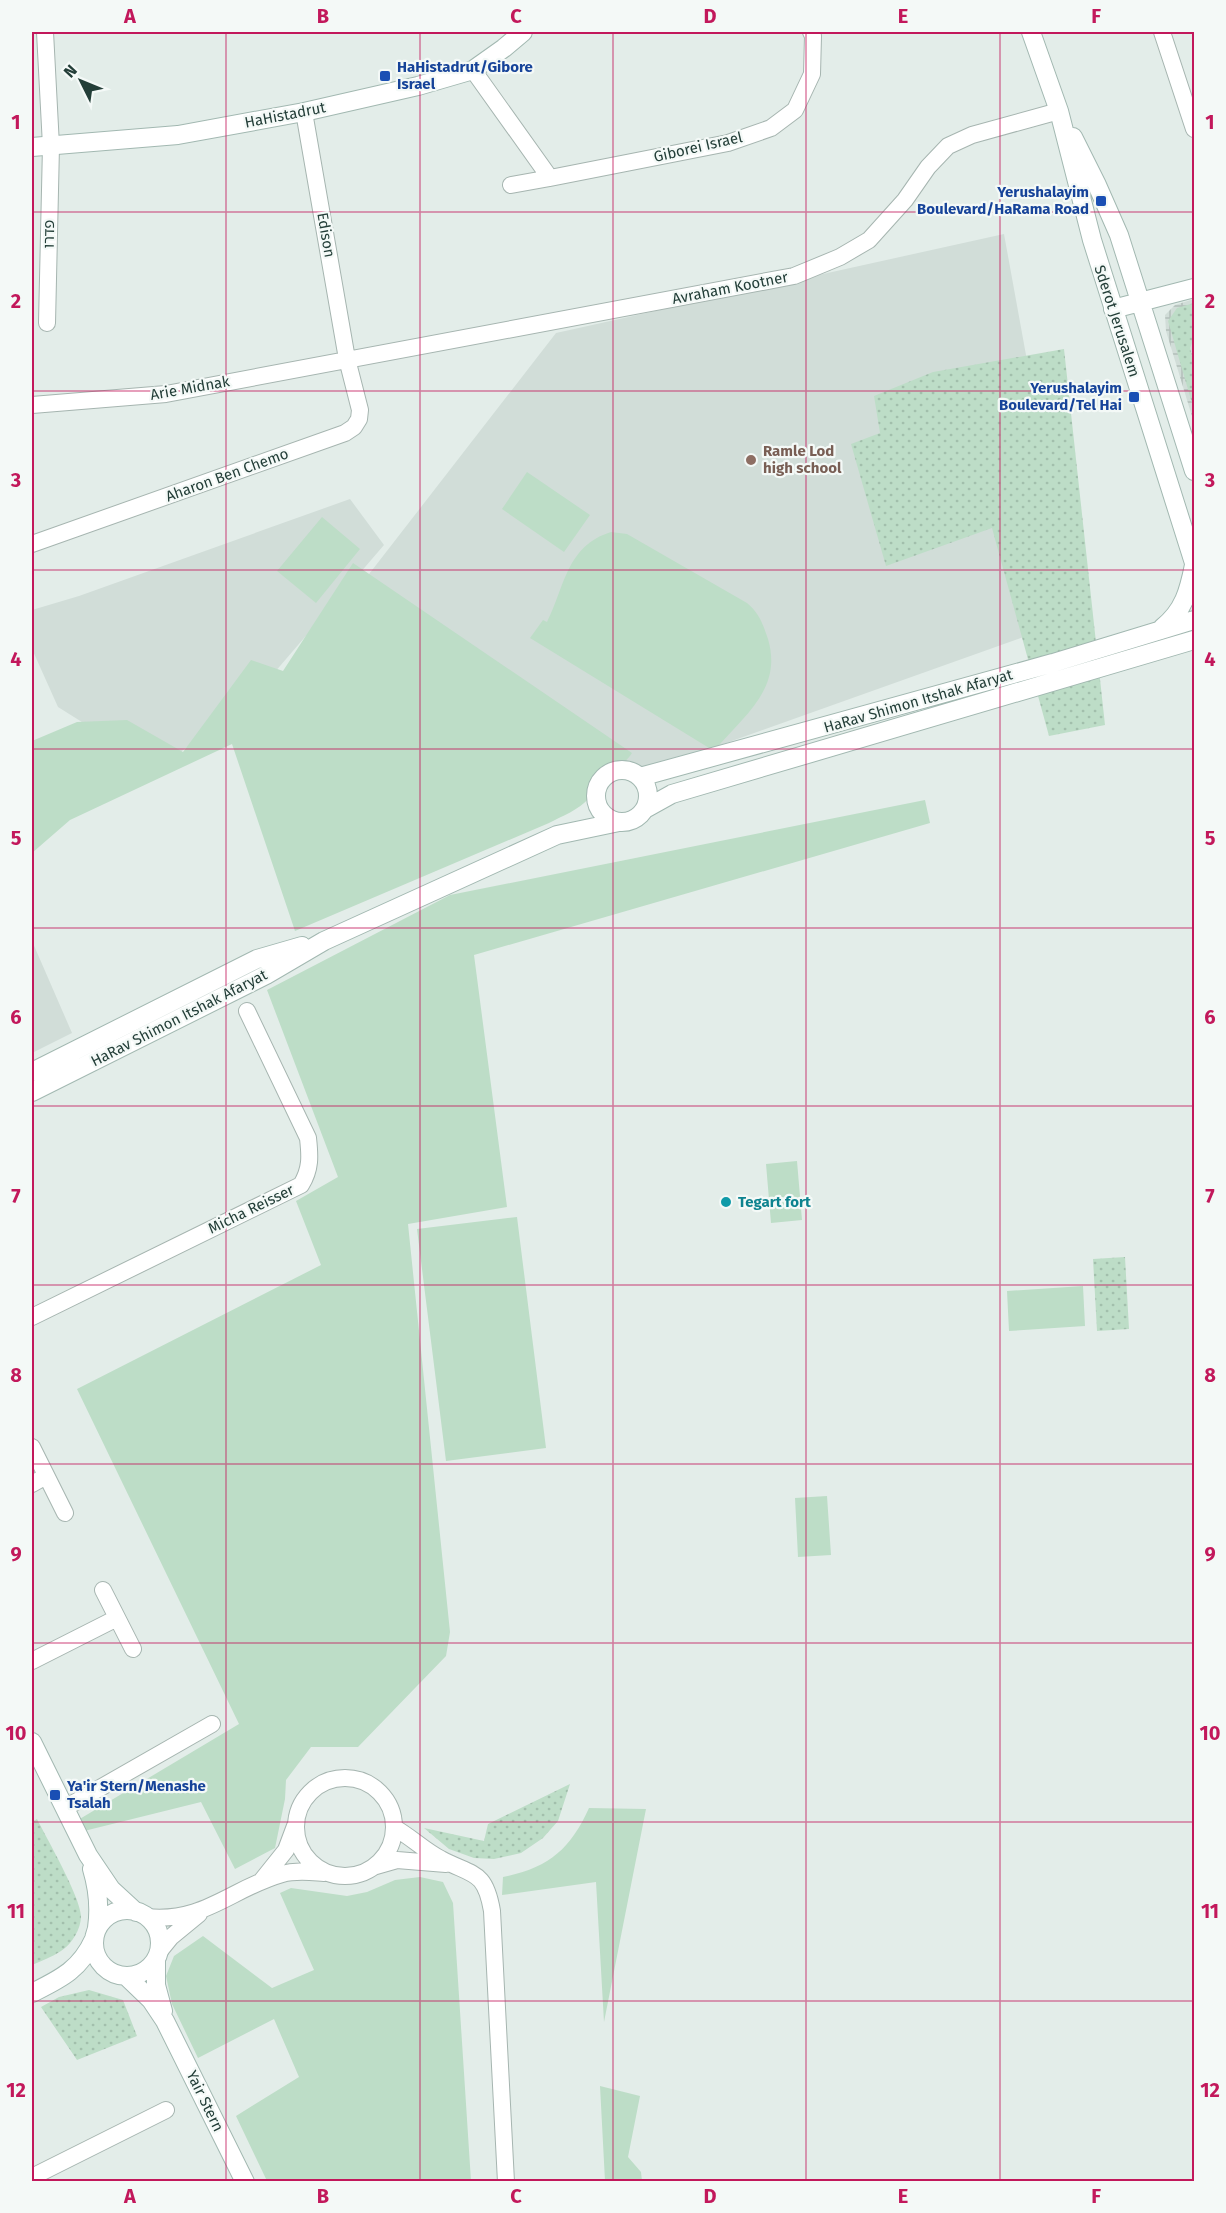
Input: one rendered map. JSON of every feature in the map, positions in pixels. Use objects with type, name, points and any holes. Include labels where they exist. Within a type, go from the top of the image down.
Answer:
[{"type":"street","name":"פדרו","points":[[45,32],[51,146],[47,323]]},
{"type":"street","name":"HaHistadrut","points":[[32,147],[178,135],[304,112],[418,86],[473,70],[523,32]]},
{"type":"street","name":"Giborei Israel","points":[[511,185],[728,143],[771,128],[795,110],[812,74],[813,36],[811,32]]},
{"type":"street","name":"Sderot Jerusalem","points":[[1031,32],[1059,111],[1092,240],[1194,564]]},
{"type":"street","points":[[1162,32],[1194,129]]},
{"type":"street","points":[[473,70],[550,178]]},
{"type":"street","name":"Sderot Jerusalem","points":[[1059,111],[1108,208],[1194,471]]},
{"type":"street","name":"Avraham Kootner","points":[[347,359],[794,276],[840,257],[869,240],[905,200],[928,167],[948,146],[972,135],[1059,111]]},
{"type":"street","name":"Edison","points":[[304,112],[347,359]]},
{"type":"street","points":[[1113,309],[1194,288]]},
{"type":"street","name":"Arie Midnak","points":[[32,405],[166,394],[347,359]]},
{"type":"street","name":"Aharon Ben Chemo","points":[[32,544],[345,434],[354,427],[359,419],[360,410],[347,359]]},
{"type":"street","points":[[1158,631],[1180,610],[1188,591],[1194,564]]},
{"type":"street","name":"HaRav Shimon Itshak Afaryat","points":[[640,777],[1053,663],[1194,620]]},
{"type":"street","name":"HaRav Shimon Itshak Afaryat","points":[[645,808],[672,795],[1194,640]]},
{"type":"street","points":[[1163,650],[1178,650],[1194,655]]},
{"type":"street","points":[[624,770],[640,777],[646,784],[648,793],[645,808],[634,819],[619,822],[603,814],[597,804],[598,788],[609,774],[624,770]]},
{"type":"street","name":"HaRav Shimon Itshak Afaryat","points":[[557,835],[597,804]]},
{"type":"street","name":"HaRav Shimon Itshak Afaryat","points":[[32,1092],[266,975],[324,940],[557,835],[619,822]]},
{"type":"street","name":"HaRav Shimon Itshak Afaryat","points":[[32,1071],[257,958],[324,940]]},
{"type":"street","name":"Micha Reisser","points":[[32,1317],[301,1185],[308,1174],[311,1159],[308,1138],[247,1011]]},
{"type":"street","points":[[32,1447],[39,1480],[64,1513]]},
{"type":"street","points":[[103,1590],[133,1649]]},
{"type":"street","points":[[32,1661],[117,1618]]},
{"type":"street","points":[[64,1808],[212,1724]]},
{"type":"street","points":[[32,1742],[88,1855],[111,1889],[142,1915],[158,1933],[160,1943],[157,1956]]},
{"type":"street","points":[[261,1881],[286,1850],[301,1804],[308,1794],[328,1780],[360,1779],[374,1786],[392,1808],[395,1828],[390,1849],[376,1866]]},
{"type":"street","points":[[296,1823],[300,1847],[306,1858],[325,1873]]},
{"type":"street","points":[[395,1828],[413,1838],[440,1859],[471,1871],[489,1892],[492,1911],[506,2181]]},
{"type":"street","points":[[88,1855],[100,1910],[96,1934],[96,1955],[100,1963],[119,1975]]},
{"type":"street","points":[[32,1994],[61,1978],[83,1959],[96,1934],[110,1915],[128,1911],[165,1919],[186,1916],[205,1910],[261,1881],[297,1871],[342,1877],[359,1875],[376,1866],[397,1860],[456,1865]]},
{"type":"street","points":[[61,1978],[88,1973],[140,1974],[152,1965],[171,1937],[205,1910]]},
{"type":"street","name":"Yair Stern","points":[[157,1956],[156,1985],[165,2021]]},
{"type":"street","name":"Yair Stern","points":[[119,1975],[151,2000],[165,2021],[245,2181]]},
{"type":"street","points":[[37,2173],[166,2110]]},
{"type":"shaded area","name":"Ramle Lod high school","points":[[1004,234],[1074,619],[645,772],[620,763],[359,587],[556,333]]},
{"type":"shaded area","points":[[1194,299],[1194,423],[1166,331],[1165,315],[1175,305]]},
{"type":"shaded area","points":[[350,499],[384,545],[249,702],[157,769],[58,707],[32,649],[32,610],[79,596]]},
{"type":"shaded area","points":[[32,941],[72,1033],[32,1053]]},
{"type":"green space","points":[[1194,303],[1194,338],[1190,348],[1194,365],[1194,410],[1168,321],[1177,308]]},
{"type":"green space","points":[[1064,349],[1105,725],[1049,736],[992,528],[886,566],[851,444],[880,433],[874,396],[933,372]]},
{"type":"green space","points":[[527,472],[590,515],[564,552],[502,509]]},
{"type":"green space","points":[[322,517],[360,549],[316,603],[277,571]]},
{"type":"green space","points":[[611,532],[627,534],[747,603],[758,615],[768,639],[771,657],[770,673],[758,701],[714,751],[530,638],[543,620],[547,622],[576,557],[596,538]]},
{"type":"green space","points":[[353,563],[632,753],[628,759],[601,772],[589,798],[580,806],[549,823],[295,931],[232,744],[70,820],[32,853],[32,741],[77,722],[127,720],[183,752],[251,660],[283,671]]},
{"type":"green space","points":[[925,800],[930,823],[474,955],[507,1207],[408,1224],[450,1632],[446,1656],[358,1747],[311,1747],[286,1780],[285,1799],[275,1848],[235,1869],[201,1802],[84,1831],[78,1820],[239,1724],[77,1389],[321,1265],[296,1201],[338,1177],[267,990],[450,895]]},
{"type":"green space","points":[[797,1161],[802,1220],[771,1223],[766,1164]]},
{"type":"green space","points":[[517,1217],[546,1448],[446,1461],[417,1229]]},
{"type":"green space","points":[[1125,1257],[1129,1329],[1097,1331],[1093,1259]]},
{"type":"green space","points":[[1083,1286],[1085,1326],[1009,1331],[1007,1291]]},
{"type":"green space","points":[[827,1496],[831,1555],[798,1557],[795,1498]]},
{"type":"green space","points":[[570,1784],[558,1821],[543,1838],[521,1853],[494,1859],[474,1858],[449,1849],[424,1828],[484,1841],[488,1824]]},
{"type":"green space","points":[[589,1808],[646,1809],[604,2022],[596,1882],[502,1895],[503,1877],[533,1868],[556,1855],[574,1835]]},
{"type":"green space","points":[[37,1819],[75,1895],[81,1921],[78,1931],[65,1948],[32,1965],[32,1822]]},
{"type":"green space","points":[[420,1877],[443,1882],[453,1903],[471,2181],[267,2181],[236,2116],[299,2077],[274,2019],[198,2058],[172,2004],[166,1976],[174,1956],[203,1936],[272,1988],[314,1970],[280,1893],[291,1888],[347,1896],[367,1892],[395,1880]]},
{"type":"green space","points":[[89,1990],[123,2000],[137,2036],[77,2060],[41,2007],[59,1997]]},
{"type":"green space","points":[[600,2086],[640,2096],[628,2157],[641,2172],[642,2181],[605,2181]]},
{"type":"place","name":"HaHistadrut/Gibore Israel","points":[[385,76]]},
{"type":"place","name":"Yerushalayim Boulevard/HaRama Road","points":[[1101,201]]},
{"type":"place","name":"Yerushalayim Boulevard/Tel Hai","points":[[1134,397]]},
{"type":"place","name":"Ramle Lod high school","points":[[751,460]]},
{"type":"place","name":"Tegart fort","points":[[726,1202]]},
{"type":"place","name":"Ya'ir Stern/Menashe Tsalah","points":[[55,1795]]}]
